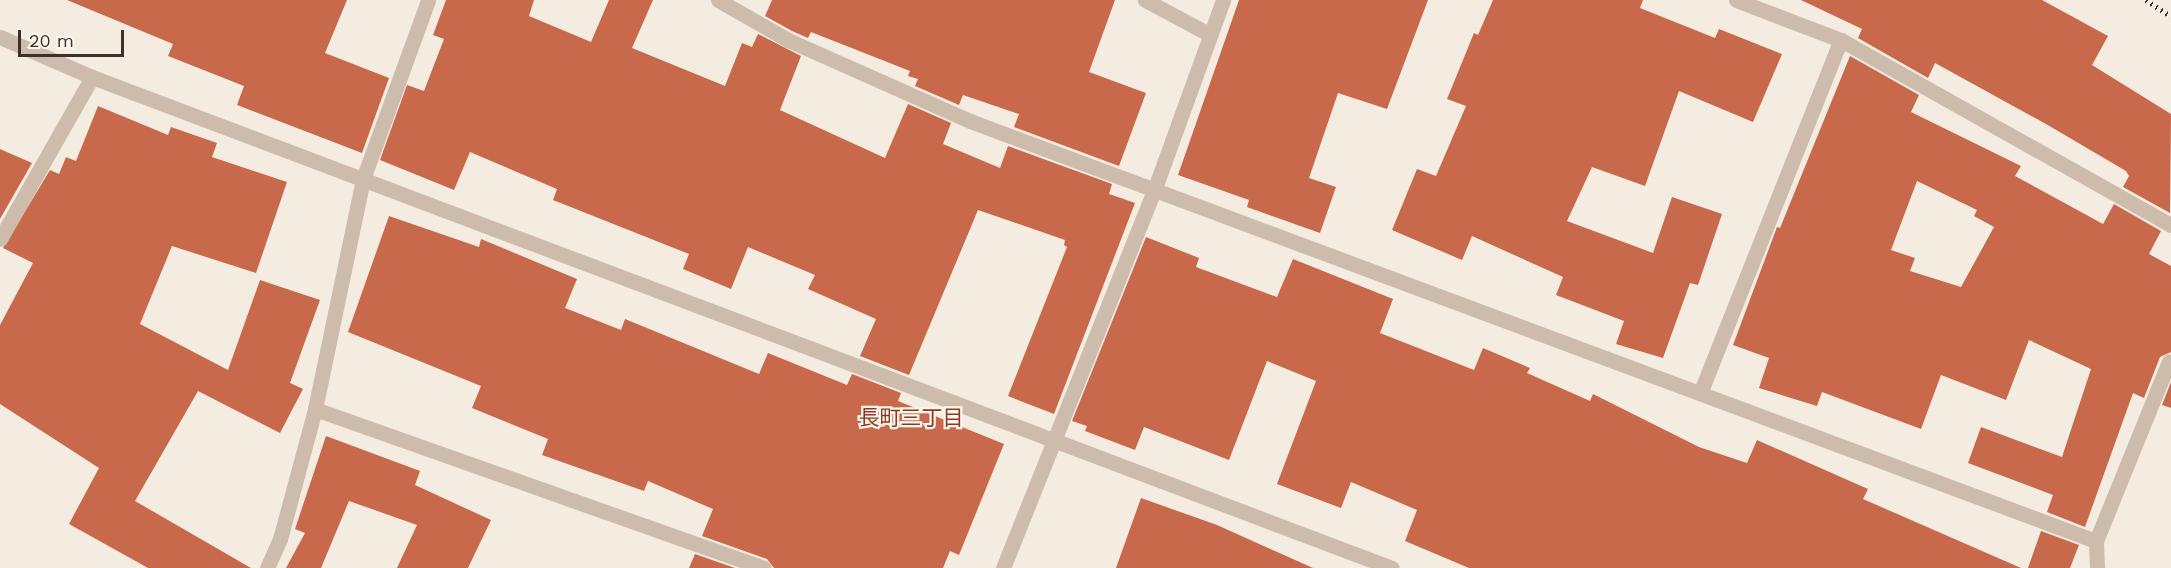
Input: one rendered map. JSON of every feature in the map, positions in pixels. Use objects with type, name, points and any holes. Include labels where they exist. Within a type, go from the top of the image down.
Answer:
[{"type":"street","points":[[267,568],[280,539],[315,409],[363,179],[428,0]]},
{"type":"street","points":[[718,0],[788,40],[970,121],[1701,391],[2096,541]]},
{"type":"street","points":[[1145,0],[1209,34]]},
{"type":"street","points":[[1003,568],[1056,441],[1155,188],[1223,0]]},
{"type":"street","points":[[1736,0],[1841,40],[2171,225]]},
{"type":"street","points":[[0,36],[92,77],[1392,568]]},
{"type":"street","points":[[1701,391],[1841,40]]},
{"type":"street","points":[[0,239],[92,77]]},
{"type":"street","points":[[2097,568],[2096,541],[2169,361]]},
{"type":"street","points":[[315,409],[764,568]]},
{"type":"building","points":[[67,0],[347,0],[325,53],[389,78],[362,153],[237,105],[244,86],[168,56],[173,44]]},
{"type":"building","points":[[446,0],[534,0],[529,16],[591,42],[609,0],[653,0],[632,48],[725,86],[742,43],[752,47],[758,34],[801,56],[780,110],[885,158],[908,104],[951,123],[943,144],[1000,168],[1008,146],[1112,184],[1109,194],[1135,203],[1054,414],[1008,396],[1067,247],[1064,245],[1065,240],[978,210],[909,375],[860,356],[876,319],[808,289],[815,275],[748,247],[731,289],[683,269],[689,254],[553,200],[557,189],[470,152],[454,190],[380,160],[407,85],[424,91],[444,39],[433,35]]},
{"type":"building","points":[[772,0],[1115,0],[1089,72],[1146,93],[1119,166],[1014,127],[1019,114],[963,95],[959,105],[915,86],[918,79],[908,76],[910,71],[811,32],[808,38],[792,31],[765,16]]},
{"type":"building","points":[[1239,0],[1428,0],[1387,109],[1338,93],[1309,178],[1336,187],[1320,233],[1247,207],[1249,200],[1178,175]]},
{"type":"building","points":[[1493,0],[1643,0],[1640,8],[1715,38],[1719,29],[1782,54],[1753,122],[1679,91],[1645,186],[1592,167],[1567,221],[1653,253],[1672,197],[1722,214],[1698,285],[1690,283],[1663,358],[1616,344],[1624,321],[1556,295],[1563,277],[1472,236],[1462,260],[1392,230],[1417,169],[1436,176],[1466,106],[1447,99],[1474,33],[1478,35]]},
{"type":"building","points":[[1801,0],[2042,0],[2108,36],[2092,65],[2171,114],[2170,213],[2123,187],[2129,176],[2126,171],[2046,124],[1935,63],[1928,78],[1858,38],[1862,29]]},
{"type":"building","points":[[1850,56],[1919,95],[1911,112],[2021,166],[2015,176],[2103,224],[2114,204],[2161,231],[2149,254],[2171,266],[2171,352],[2160,357],[2144,398],[2133,393],[2085,527],[2047,512],[2053,495],[1968,463],[1981,427],[2062,457],[2091,369],[2029,340],[2006,400],[1941,375],[1921,429],[1822,392],[1817,406],[1759,388],[1769,358],[1733,345],[1777,227],[1780,228]],"holes":[[[1917,181],[1977,210],[1974,216],[1994,227],[1961,287],[1910,271],[1915,258],[1891,250]]]},
{"type":"building","points":[[98,106],[168,135],[171,127],[217,143],[212,157],[287,182],[256,273],[172,246],[140,324],[228,370],[260,280],[320,300],[290,383],[303,389],[280,433],[198,391],[135,501],[251,568],[148,568],[69,524],[99,468],[0,404],[0,325],[33,263],[3,248],[50,170],[59,174],[66,157],[76,161]]},
{"type":"building","points":[[0,149],[32,163],[0,219]]},
{"type":"building","points":[[389,216],[479,247],[481,239],[577,279],[565,308],[621,330],[625,319],[759,374],[768,353],[847,385],[852,374],[901,393],[898,401],[1004,444],[959,555],[950,551],[943,568],[774,568],[767,559],[702,536],[713,509],[648,481],[644,491],[542,455],[548,439],[472,408],[481,386],[348,332]]},
{"type":"building","points":[[1146,237],[1199,258],[1196,267],[1277,297],[1293,259],[1393,299],[1380,333],[1474,370],[1483,348],[1530,368],[1527,373],[1590,401],[1593,394],[1699,447],[1747,463],[1757,440],[1868,489],[1863,499],[2021,568],[1469,568],[1405,541],[1417,510],[1351,482],[1341,508],[1277,484],[1316,381],[1267,361],[1229,460],[1144,427],[1135,450],[1085,431],[1087,426],[1072,421]]},
{"type":"building","points":[[2171,382],[2171,408],[2162,405]]},
{"type":"building","points":[[326,436],[420,471],[415,485],[491,520],[468,568],[397,568],[417,525],[349,501],[321,568],[286,568],[305,533],[295,529]]},
{"type":"building","points":[[1141,498],[1217,525],[1313,568],[1116,568]]},
{"type":"building","points":[[2041,531],[2079,545],[2070,568],[2028,568]]},
{"type":"building","points":[[695,554],[735,568],[689,568]]},
{"type":"railway","points":[[2146,0],[2171,16]]},
{"type":"district","name":"長町三丁目","points":[[911,418]]}]
